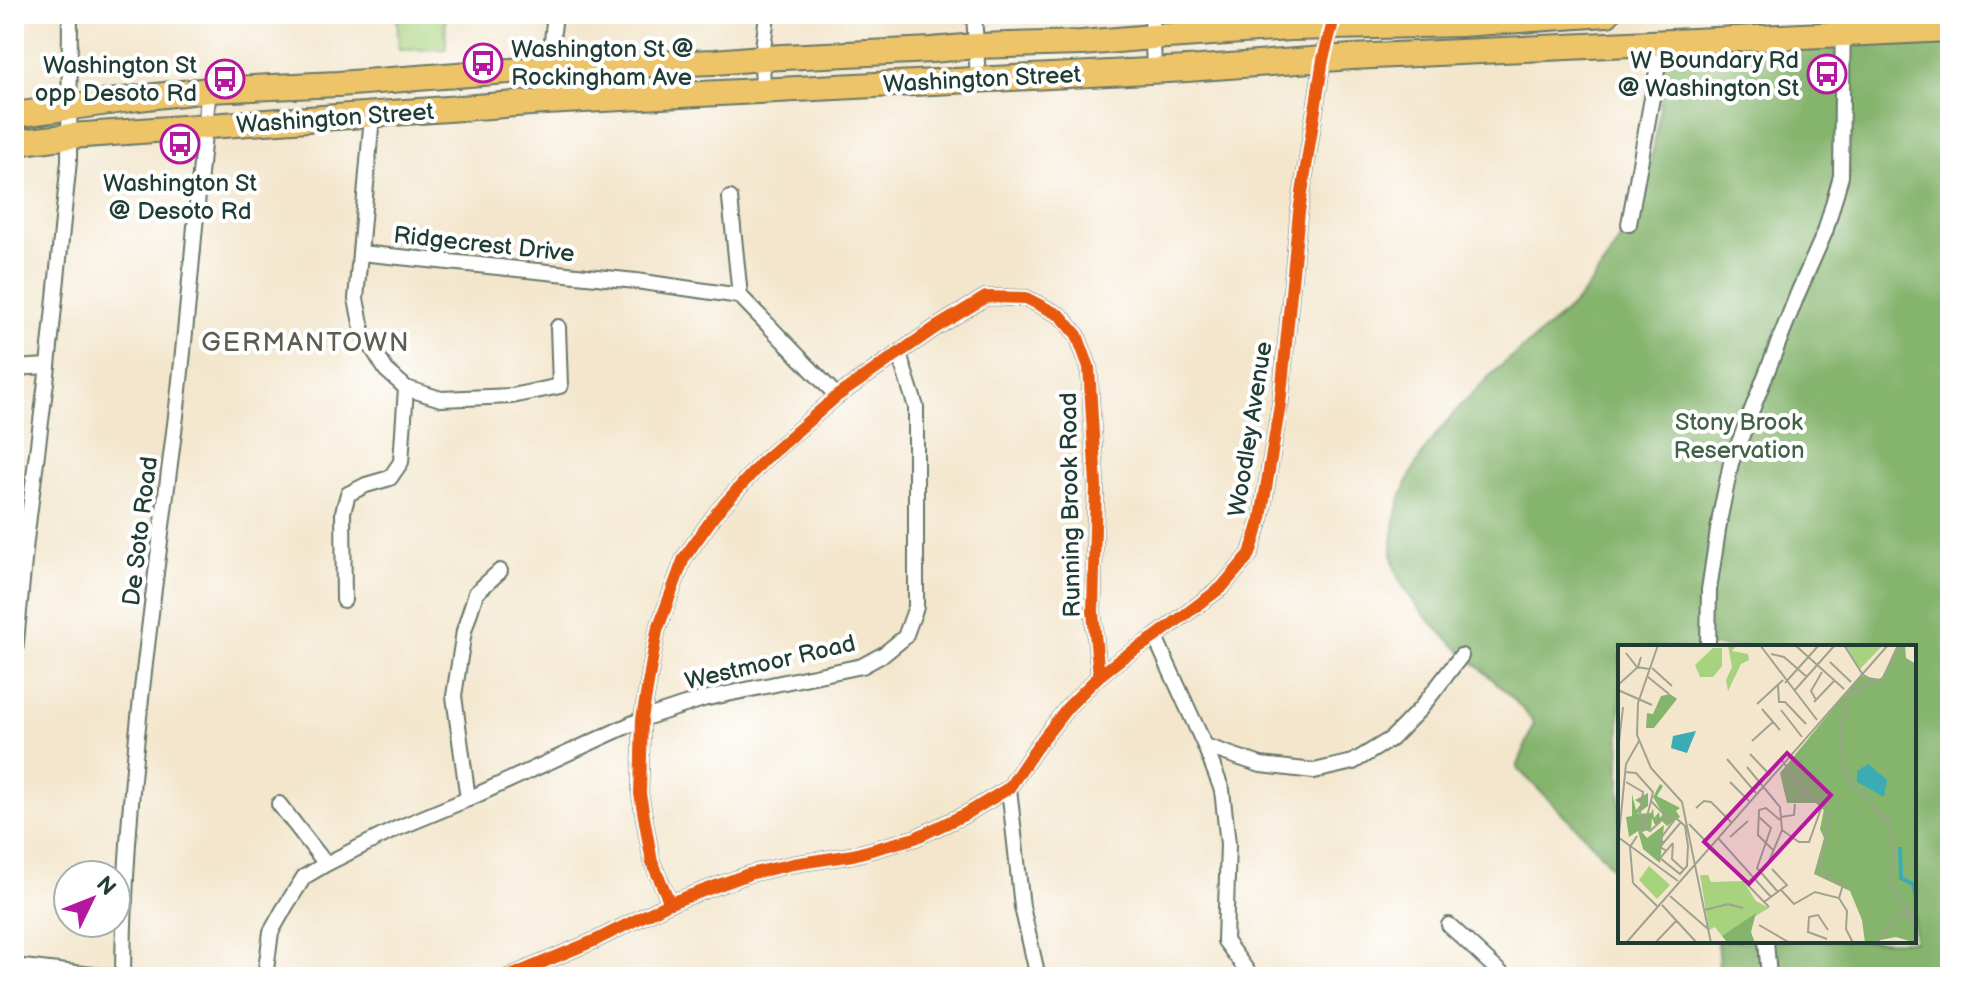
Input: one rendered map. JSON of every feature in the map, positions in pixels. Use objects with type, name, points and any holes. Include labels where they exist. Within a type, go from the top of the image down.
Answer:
[{"type":"main road","name":"Washington Street","points":[[14,115],[209,90],[549,68],[1082,43],[1152,25],[1332,20],[1462,24],[1518,17],[1607,14]]},
{"type":"main road","name":"Washington Street","points":[[14,143],[71,136],[545,102],[1662,43],[1842,24],[1950,29]]},
{"type":"street","points":[[14,662],[71,136],[70,14]]},
{"type":"street","points":[[545,102],[555,14]]},
{"type":"street","points":[[763,91],[762,58],[767,14]]},
{"type":"street","points":[[974,14],[978,79]]},
{"type":"street","points":[[1518,17],[1523,49]]},
{"type":"street","name":"Woodley Avenue","points":[[508,977],[596,940],[670,903],[749,874],[853,855],[915,838],[966,814],[1009,788],[1067,708],[1099,676],[1222,587],[1250,554],[1261,518],[1280,405],[1299,212],[1332,20]]},
{"type":"street","points":[[1708,645],[1709,590],[1731,463],[1792,306],[1825,232],[1841,176],[1842,24]]},
{"type":"street","points":[[1152,25],[1154,70]]},
{"type":"street","points":[[1629,224],[1662,43]]},
{"type":"street","name":"De Soto Road","points":[[123,977],[123,920],[137,732],[181,380],[209,90]]},
{"type":"street","name":"Ridgecrest Drive","points":[[372,116],[360,253],[636,281],[740,296]]},
{"type":"street","points":[[730,198],[740,296],[837,396]]},
{"type":"street","points":[[360,253],[356,299],[363,333],[386,370],[406,388],[441,399],[512,396],[560,386],[558,327]]},
{"type":"street","name":"Running Brook Road","points":[[670,903],[652,862],[640,794],[642,719],[657,631],[684,558],[717,512],[764,460],[837,396],[935,328],[986,297],[1026,298],[1061,316],[1077,335],[1089,367],[1096,485],[1093,612],[1099,676]]},
{"type":"street","name":"Westmoor Road","points":[[265,977],[271,932],[304,877],[326,864],[396,829],[642,719],[703,699],[862,666],[905,637],[916,607],[916,407],[899,354]]},
{"type":"street","points":[[14,368],[48,366]]},
{"type":"street","points":[[344,600],[343,512],[348,494],[390,478],[401,462],[406,388]]},
{"type":"street","points":[[468,799],[454,696],[464,631],[476,593],[500,571]]},
{"type":"street","points":[[1155,637],[1222,790],[1228,844],[1225,941],[1248,972]]},
{"type":"street","points":[[1205,746],[1261,765],[1314,771],[1353,762],[1391,739],[1421,708],[1461,656]]},
{"type":"street","points":[[1009,788],[1022,907],[1038,977]]},
{"type":"street","points":[[279,804],[326,864]]},
{"type":"street","points":[[1449,925],[1505,977]]},
{"type":"street","points":[[1766,943],[1769,977]]},
{"type":"street","points":[[14,966],[111,977]]},
{"type":"green space","points":[[397,14],[445,14],[446,49],[399,50]]},
{"type":"green space","name":"Stony Brook Reservation","points":[[1950,37],[1950,977],[1720,977],[1717,943],[1916,943],[1916,645],[1618,645],[1618,875],[1587,838],[1517,768],[1534,723],[1500,686],[1427,618],[1395,570],[1392,555],[1396,517],[1407,482],[1424,451],[1446,422],[1494,372],[1576,302],[1592,283],[1628,224],[1647,175],[1658,123],[1662,43]]},
{"type":"cycle path","points":[[508,977],[596,940],[670,903],[749,874],[853,855],[915,838],[966,814],[1009,788],[1067,708],[1099,676],[1222,587],[1250,554],[1261,518],[1280,405],[1299,212],[1332,14]]},
{"type":"cycle path","points":[[670,903],[652,862],[640,794],[642,719],[657,631],[684,558],[717,512],[764,460],[837,396],[935,328],[986,297],[1026,298],[1061,316],[1077,335],[1089,367],[1096,485],[1093,612],[1099,676]]},
{"type":"place","name":"Washington St @ Rockingham Ave","points":[[483,63]]},
{"type":"place","name":"W Boundary Rd @ Washington St","points":[[1827,74]]},
{"type":"place","name":"Washington St opp Desoto Rd","points":[[225,79]]},
{"type":"place","name":"Washington St @ Desoto Rd","points":[[180,144]]},
{"type":"district","name":"GERMANTOWN","points":[[306,342]]}]
